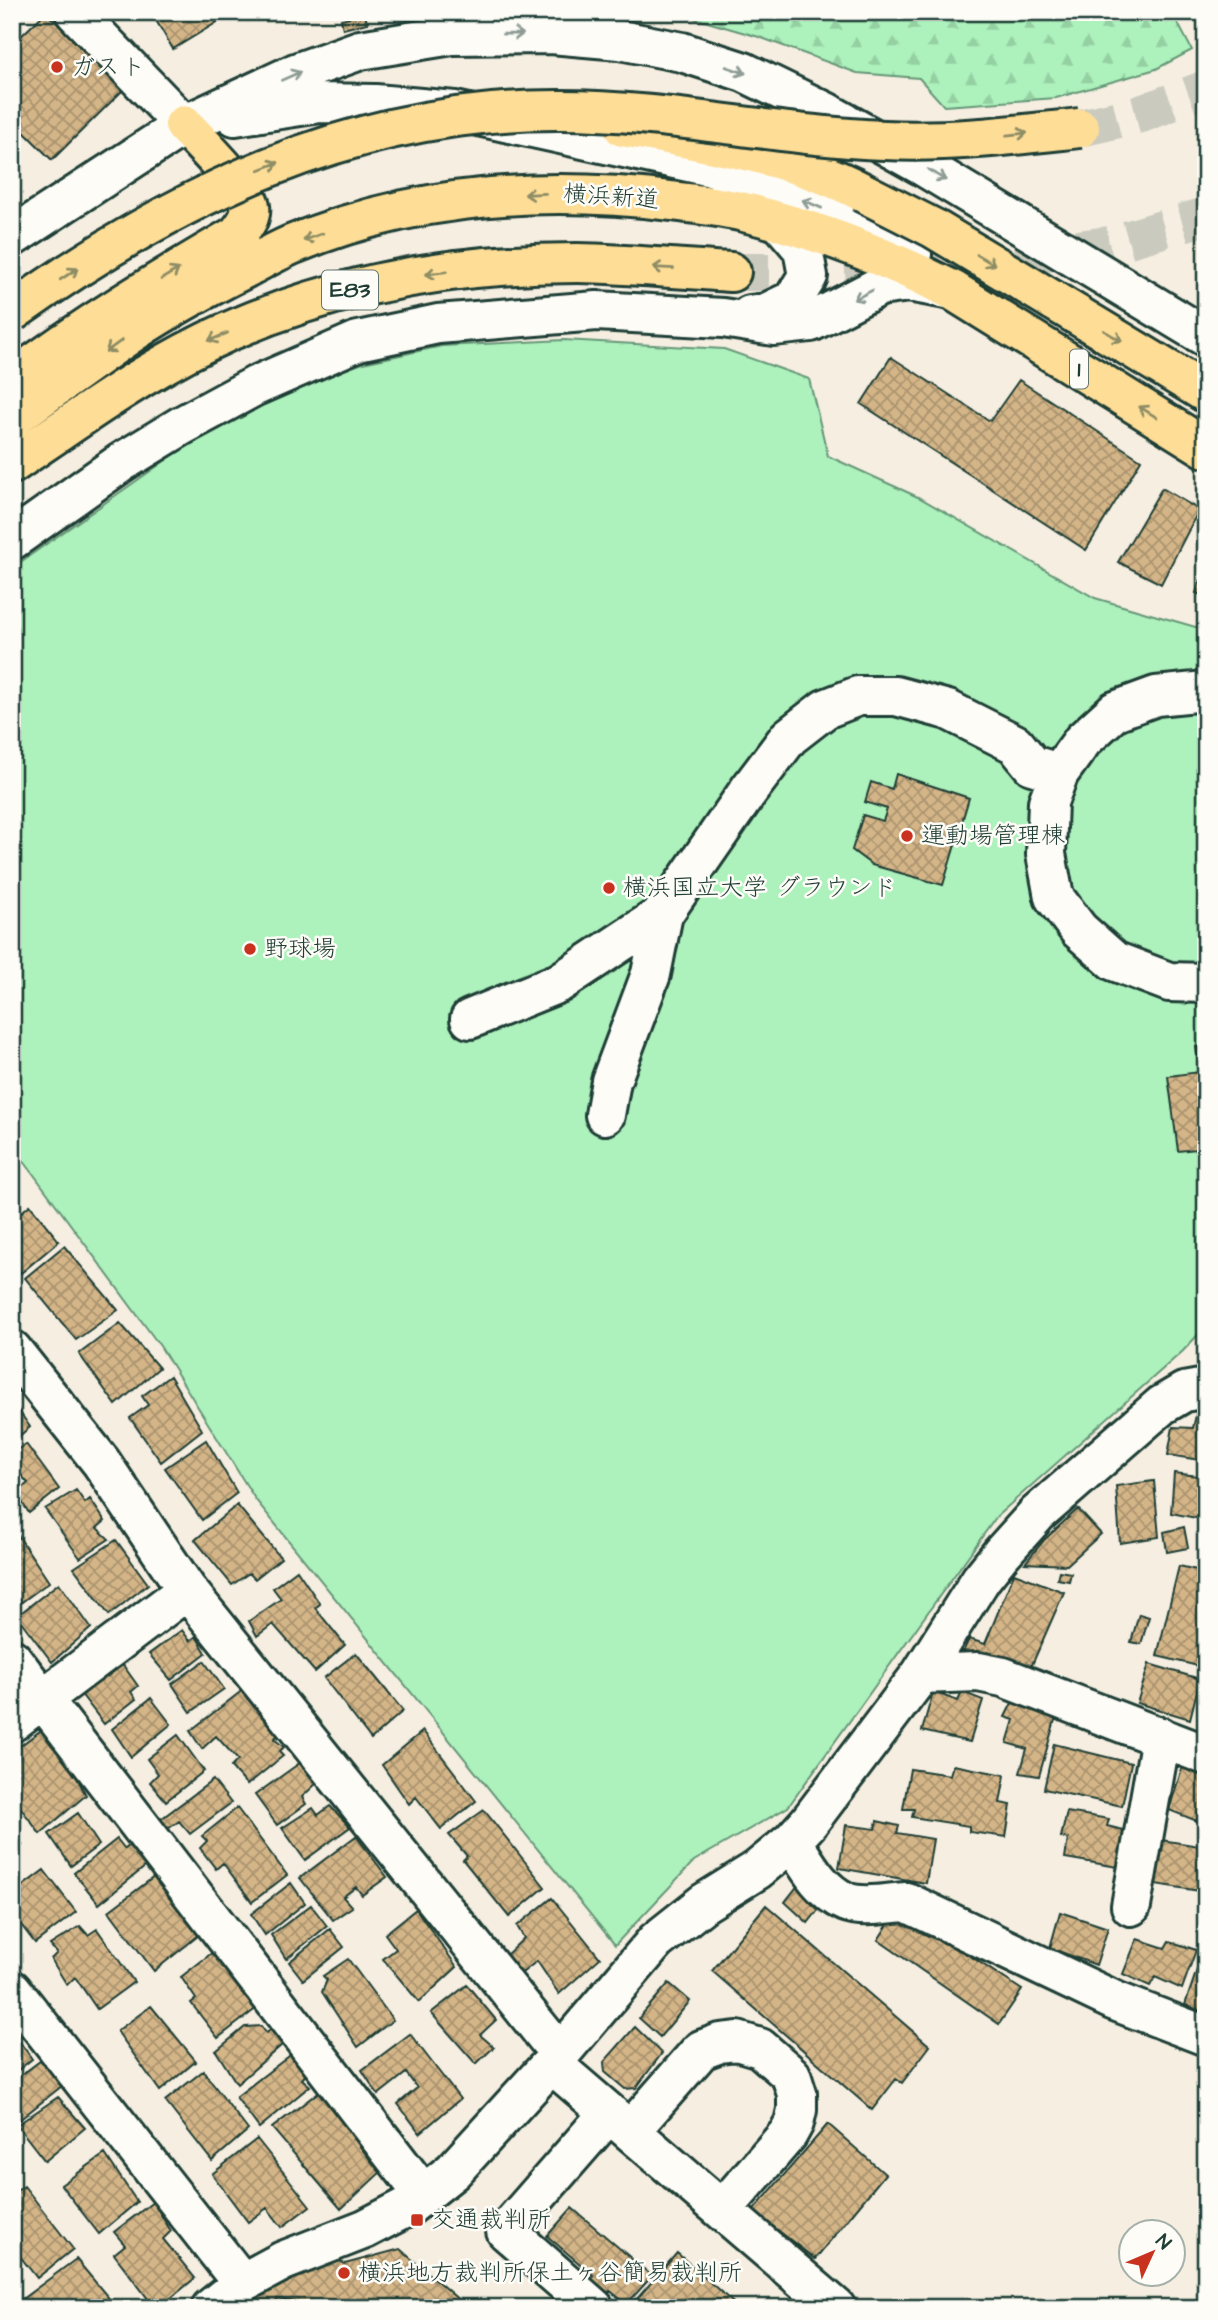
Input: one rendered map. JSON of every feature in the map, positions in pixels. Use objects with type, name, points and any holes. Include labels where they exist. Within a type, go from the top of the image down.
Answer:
[{"type":"highway","points":[[12,312],[96,256],[189,202],[260,169],[385,129],[453,116],[510,111],[603,111],[808,135],[886,141],[974,139],[1080,128]]},
{"type":"highway","name":"1","points":[[510,111],[561,117],[725,146],[805,169],[862,192],[933,228],[1206,393]]},
{"type":"highway","points":[[12,380],[117,307],[237,234],[248,221],[250,204],[241,189],[184,125]]},
{"type":"highway","name":"横浜新道","points":[[12,418],[135,331],[216,283],[288,246],[350,222],[406,208],[481,197],[566,193],[632,196],[742,212],[779,221],[918,273],[952,290],[1206,448]]},
{"type":"highway","name":"E83","points":[[12,464],[113,395],[194,349],[298,304],[390,279],[489,266],[578,263],[731,272]]},
{"type":"street","points":[[75,12],[184,125]]},
{"type":"street","points":[[12,237],[184,125],[296,73],[360,50],[452,35],[551,34],[620,40],[682,52],[744,72],[826,112],[921,165],[1206,337]]},
{"type":"street","points":[[184,125],[320,103],[375,104],[454,111],[711,167],[762,183],[818,206],[916,256],[952,290]]},
{"type":"street","points":[[723,318],[766,313],[793,300],[808,276],[803,249],[779,221]]},
{"type":"street","points":[[12,540],[122,462],[181,426],[255,386],[358,341],[438,324],[597,311],[723,318],[774,326],[811,321],[880,286],[909,282],[952,290]]},
{"type":"street","points":[[1206,691],[1156,696],[1115,711],[1083,740],[1059,773],[1048,802],[1046,854],[1054,897],[1079,930],[1114,961],[1169,982],[1206,983]]},
{"type":"street","points":[[470,1019],[559,983],[663,914],[789,737],[825,709],[859,696],[895,696],[948,710],[1015,744],[1032,765],[1059,773]]},
{"type":"street","points":[[605,1115],[611,1081],[651,974],[663,914]]},
{"type":"street","points":[[12,1350],[101,1462],[187,1590],[556,2059],[620,2122],[836,2308]]},
{"type":"street","points":[[211,2308],[242,2283],[283,2261],[365,2229],[409,2206],[453,2171],[556,2059],[656,1941],[704,1903],[757,1870],[792,1841],[828,1798],[921,1674],[981,1579],[1037,1514],[1162,1405],[1184,1392],[1206,1388]]},
{"type":"street","points":[[12,1721],[187,1590]]},
{"type":"street","points":[[12,1659],[423,2194]]},
{"type":"street","points":[[921,1674],[978,1672],[1003,1677],[1206,1755]]},
{"type":"street","points":[[1131,1906],[1161,1737]]},
{"type":"street","points":[[792,1841],[814,1877],[832,1894],[847,1903],[870,1905],[906,1902],[1115,2001],[1206,2036]]},
{"type":"street","points":[[12,1990],[242,2283]]},
{"type":"street","points":[[594,2308],[506,2231],[620,2122],[701,2050],[720,2043],[737,2041],[760,2048],[791,2075],[797,2094],[794,2123],[788,2134],[722,2210]]},
{"type":"green space","points":[[673,12],[1172,12],[1192,50],[1156,69],[1056,98],[944,106],[919,78],[857,73],[759,37]]},
{"type":"green space","name":"横浜国立大学 グラウンド","points":[[564,340],[724,349],[809,379],[828,456],[920,498],[1095,598],[1206,630],[1206,1326],[1183,1351],[997,1516],[788,1807],[694,1861],[615,1945],[255,1499],[160,1346],[12,1145],[12,568],[189,444],[261,400],[363,363],[442,346]]},
{"type":"building","name":"ガスト","points":[[46,12],[123,90],[52,160],[12,120],[12,45]]},
{"type":"building","points":[[151,12],[234,12],[173,49]]},
{"type":"building","points":[[365,14],[367,23],[343,29],[341,19]]},
{"type":"building","points":[[891,357],[990,421],[1019,380],[1141,460],[1086,550],[861,404]]},
{"type":"building","points":[[1162,488],[1199,510],[1161,584],[1118,562]]},
{"type":"building","points":[[1206,570],[1206,597],[1196,593]]},
{"type":"building","name":"運動場管理棟","points":[[896,774],[969,798],[943,885],[872,865],[852,850],[863,815],[883,821],[887,809],[865,802],[871,782],[892,789]]},
{"type":"building","points":[[1206,1046],[1206,1148],[1178,1151],[1168,1076],[1200,1072],[1196,1047]]},
{"type":"building","points":[[30,1205],[59,1241],[21,1273],[12,1263],[12,1220]]},
{"type":"building","points":[[64,1246],[118,1310],[76,1340],[25,1278]]},
{"type":"building","points":[[120,1323],[159,1368],[116,1405],[79,1354]]},
{"type":"building","points":[[170,1376],[202,1430],[161,1462],[130,1418],[148,1405],[142,1396]]},
{"type":"building","points":[[12,1401],[30,1427],[12,1442]]},
{"type":"building","points":[[1197,1411],[1206,1413],[1206,1461],[1168,1455],[1173,1427],[1193,1428]]},
{"type":"building","points":[[206,1440],[237,1493],[202,1520],[165,1468]]},
{"type":"building","points":[[26,1444],[59,1489],[29,1513],[16,1493],[28,1483],[20,1474],[12,1478],[12,1453]]},
{"type":"building","points":[[1174,1473],[1206,1477],[1206,1520],[1171,1513]]},
{"type":"building","points":[[1154,1481],[1159,1537],[1120,1543],[1116,1486]]},
{"type":"building","points":[[76,1490],[85,1503],[90,1499],[105,1521],[97,1528],[109,1539],[80,1558],[45,1509]]},
{"type":"building","points":[[237,1505],[281,1558],[255,1579],[249,1573],[232,1585],[195,1540]]},
{"type":"building","points":[[1078,1509],[1101,1534],[1067,1565],[1025,1563],[1044,1540]]},
{"type":"building","points":[[1184,1527],[1188,1548],[1167,1552],[1164,1532]]},
{"type":"building","points":[[17,1534],[49,1582],[19,1604],[12,1592],[12,1538]]},
{"type":"building","points":[[116,1540],[148,1584],[109,1615],[74,1568]]},
{"type":"building","points":[[1179,1566],[1206,1572],[1206,1668],[1157,1656]]},
{"type":"building","points":[[297,1570],[320,1604],[315,1608],[345,1645],[315,1672],[273,1624],[257,1636],[249,1621],[281,1599],[273,1588]]},
{"type":"building","points":[[1059,1571],[1071,1573],[1069,1581],[1057,1579]]},
{"type":"building","points":[[1014,1573],[1064,1592],[1031,1667],[988,1652],[984,1662],[962,1654],[969,1639],[985,1644]]},
{"type":"building","points":[[59,1583],[91,1628],[52,1662],[17,1616]]},
{"type":"building","points":[[1139,1614],[1149,1617],[1141,1644],[1131,1642]]},
{"type":"building","points":[[182,1630],[190,1641],[196,1636],[206,1653],[171,1680],[149,1654]]},
{"type":"building","points":[[356,1653],[403,1711],[371,1739],[324,1678]]},
{"type":"building","points":[[204,1661],[224,1689],[191,1712],[172,1684]]},
{"type":"building","points":[[1149,1664],[1200,1679],[1190,1719],[1137,1703]]},
{"type":"building","points":[[123,1665],[138,1686],[131,1692],[136,1699],[104,1724],[81,1694]]},
{"type":"building","points":[[244,1689],[281,1732],[274,1739],[284,1747],[279,1752],[283,1756],[247,1785],[231,1767],[238,1760],[216,1736],[202,1749],[190,1731]]},
{"type":"building","points":[[933,1692],[958,1701],[962,1692],[983,1700],[970,1742],[922,1731]]},
{"type":"building","points":[[151,1698],[171,1724],[131,1757],[112,1729]]},
{"type":"building","points":[[1014,1699],[1057,1713],[1039,1776],[1020,1773],[1027,1749],[1007,1743],[1014,1720],[1005,1717]]},
{"type":"building","points":[[44,1728],[67,1759],[86,1795],[40,1834],[12,1796],[12,1752]]},
{"type":"building","points":[[423,1731],[476,1801],[441,1829],[416,1797],[409,1804],[382,1765]]},
{"type":"building","points":[[178,1735],[204,1771],[166,1801],[150,1782],[158,1774],[147,1759]]},
{"type":"building","points":[[1054,1744],[1131,1763],[1122,1806],[1044,1789]]},
{"type":"building","points":[[301,1762],[318,1782],[302,1797],[306,1804],[277,1825],[255,1795]]},
{"type":"building","points":[[953,1765],[1005,1775],[1000,1803],[1011,1805],[1006,1837],[969,1832],[969,1826],[912,1817],[914,1809],[903,1809],[910,1769],[950,1775]]},
{"type":"building","points":[[1183,1765],[1206,1773],[1206,1810],[1202,1808],[1197,1821],[1169,1810]]},
{"type":"building","points":[[213,1780],[231,1803],[190,1834],[179,1821],[161,1834],[153,1825]]},
{"type":"building","points":[[330,1806],[350,1827],[305,1860],[282,1828],[313,1808],[318,1815]]},
{"type":"building","points":[[237,1808],[287,1875],[252,1902],[223,1863],[216,1869],[200,1848],[207,1841],[202,1836]]},
{"type":"building","points":[[484,1810],[545,1887],[509,1917],[463,1860],[467,1856],[449,1835]]},
{"type":"building","points":[[1067,1812],[1109,1819],[1107,1826],[1131,1832],[1124,1868],[1065,1858],[1068,1839],[1061,1837]]},
{"type":"building","points":[[78,1813],[99,1845],[71,1866],[49,1834]]},
{"type":"building","points":[[877,1821],[899,1826],[897,1833],[933,1839],[926,1883],[839,1868],[846,1825],[875,1829]]},
{"type":"building","points":[[12,1833],[22,1845],[12,1853]]},
{"type":"building","points":[[356,1836],[387,1877],[362,1895],[356,1887],[343,1897],[352,1907],[333,1920],[300,1878]]},
{"type":"building","points":[[117,1839],[125,1849],[130,1845],[146,1866],[99,1904],[74,1873]]},
{"type":"building","points":[[1155,1839],[1206,1847],[1206,1892],[1149,1883]]},
{"type":"building","points":[[44,1870],[76,1912],[35,1943],[12,1913],[12,1894]]},
{"type":"building","points":[[154,1877],[199,1935],[154,1971],[109,1911]]},
{"type":"building","points":[[803,1879],[827,1899],[808,1923],[785,1902]]},
{"type":"building","points":[[291,1883],[305,1903],[265,1935],[251,1914]]},
{"type":"building","points":[[552,1898],[600,1958],[559,1994],[537,1961],[518,1976],[504,1957],[524,1938],[517,1926]]},
{"type":"building","points":[[311,1905],[327,1926],[286,1959],[271,1935]]},
{"type":"building","points":[[766,1905],[930,2046],[902,2083],[896,2079],[872,2110],[712,1971]]},
{"type":"building","points":[[416,1909],[457,1967],[419,2002],[383,1959],[396,1949],[385,1934]]},
{"type":"building","points":[[898,1909],[1022,1990],[999,2024],[878,1940]]},
{"type":"building","points":[[1060,1912],[1108,1928],[1096,1965],[1050,1948]]},
{"type":"building","points":[[80,1926],[88,1935],[97,1929],[134,1982],[97,2009],[75,1977],[67,1985],[51,1959],[57,1953],[50,1945]]},
{"type":"building","points":[[330,1929],[344,1947],[303,1980],[289,1962]]},
{"type":"building","points":[[1137,1939],[1165,1948],[1169,1941],[1196,1950],[1182,1989],[1155,1977],[1150,1986],[1123,1974]]},
{"type":"building","points":[[213,1952],[262,2004],[218,2038],[191,2003],[196,1999],[181,1977]]},
{"type":"building","points":[[1202,1955],[1206,1956],[1206,2013],[1185,2005]]},
{"type":"building","points":[[348,1959],[393,2020],[358,2047],[322,1992],[327,1980],[323,1976]]},
{"type":"building","points":[[669,1983],[690,2001],[660,2037],[639,2018]]},
{"type":"building","points":[[467,1985],[496,2020],[480,2035],[494,2047],[476,2064],[431,2013]]},
{"type":"building","points":[[151,2006],[196,2061],[160,2091],[117,2031]]},
{"type":"building","points":[[261,2026],[266,2033],[272,2029],[283,2044],[237,2084],[216,2051],[245,2027]]},
{"type":"building","points":[[635,2027],[662,2053],[636,2088],[625,2089],[605,2072],[604,2062]]},
{"type":"building","points":[[12,2031],[32,2059],[12,2075]]},
{"type":"building","points":[[410,2034],[460,2099],[420,2133],[398,2104],[417,2088],[406,2073],[378,2095],[362,2070]]},
{"type":"building","points":[[297,2050],[310,2070],[302,2079],[310,2086],[259,2128],[236,2097]]},
{"type":"building","points":[[44,2058],[63,2085],[13,2125],[12,2082]]},
{"type":"building","points":[[203,2071],[248,2130],[212,2161],[165,2101]]},
{"type":"building","points":[[320,2091],[382,2171],[341,2209],[272,2128]]},
{"type":"building","points":[[58,2097],[85,2128],[45,2161],[17,2125]]},
{"type":"building","points":[[828,2124],[885,2174],[815,2259],[753,2211]]},
{"type":"building","points":[[257,2139],[310,2206],[282,2227],[267,2208],[248,2222],[212,2174]]},
{"type":"building","points":[[105,2154],[137,2202],[99,2234],[61,2185]]},
{"type":"building","points":[[24,2186],[73,2249],[37,2278],[12,2246],[12,2194]]},
{"type":"building","points":[[153,2202],[171,2231],[163,2239],[195,2278],[159,2308],[155,2308],[114,2254],[125,2245],[114,2232]]},
{"type":"building","points":[[572,2208],[652,2276],[627,2304],[610,2291],[605,2297],[588,2280],[593,2275],[547,2236]]},
{"type":"building","name":"横浜地方裁判所保土ヶ谷簡易裁判所","points":[[316,2247],[345,2264],[400,2249],[468,2308],[228,2308]]},
{"type":"building","points":[[677,2253],[739,2308],[629,2308]]},
{"type":"building","points":[[76,2259],[117,2308],[16,2308],[14,2305]]},
{"type":"building","points":[[277,2299],[335,2308],[276,2308]]},
{"type":"tunnel","points":[[1080,128],[1141,114],[1206,89]]},
{"type":"tunnel","points":[[731,272],[796,272],[961,264],[1109,245],[1206,216]]},
{"type":"place","name":"ガスト","points":[[57,67]]},
{"type":"place","name":"運動場管理棟","points":[[907,836]]},
{"type":"place","name":"横浜国立大学 グラウンド","points":[[609,888]]},
{"type":"place","name":"野球場","points":[[250,949]]},
{"type":"place","name":"交通裁判所","points":[[417,2220]]},
{"type":"place","name":"横浜地方裁判所保土ヶ谷簡易裁判所","points":[[344,2273]]}]
